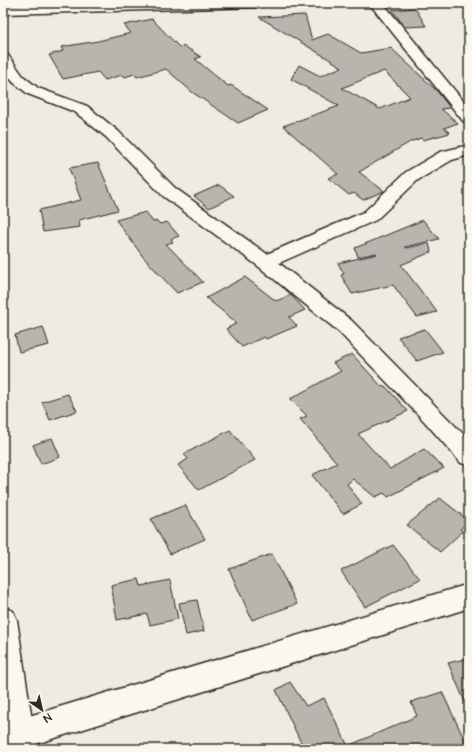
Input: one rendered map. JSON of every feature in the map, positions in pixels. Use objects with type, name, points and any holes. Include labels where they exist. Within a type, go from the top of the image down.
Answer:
[{"type":"street","points":[[3,10],[258,3]]},
{"type":"street","points":[[376,3],[469,118]]},
{"type":"street","points":[[3,58],[18,79],[33,91],[81,109],[112,134],[169,192],[266,262],[346,326],[434,416],[469,456]]},
{"type":"street","points":[[266,262],[370,216],[412,176],[446,156],[469,150]]},
{"type":"street","points":[[3,620],[20,742],[469,596]]},
{"type":"building","points":[[415,8],[426,26],[405,27],[392,10]]},
{"type":"building","points":[[305,15],[312,40],[328,34],[361,53],[391,48],[437,91],[450,108],[441,109],[458,123],[444,128],[450,133],[423,140],[421,138],[410,142],[359,172],[384,191],[363,200],[354,193],[349,195],[328,178],[338,174],[283,126],[339,106],[291,79],[299,65],[320,76],[342,67],[259,17]],"holes":[[[384,71],[410,97],[380,109],[342,88]]]},
{"type":"building","points":[[152,19],[179,47],[184,46],[201,57],[195,59],[228,86],[231,85],[268,110],[238,123],[192,92],[166,69],[137,77],[134,74],[125,77],[122,75],[105,80],[98,72],[63,79],[49,55],[63,51],[61,47],[98,41],[131,33],[124,25]]},
{"type":"building","points":[[98,163],[118,210],[79,220],[80,227],[43,232],[39,210],[81,200],[69,168]]},
{"type":"building","points":[[219,185],[234,196],[209,208],[194,196]]},
{"type":"building","points":[[146,212],[153,222],[157,221],[160,224],[167,222],[179,236],[171,239],[173,242],[166,244],[203,282],[177,293],[144,258],[116,220]]},
{"type":"building","points":[[423,220],[439,239],[405,247],[407,248],[429,243],[431,252],[401,265],[437,312],[417,317],[393,285],[352,294],[341,275],[344,274],[338,263],[377,254],[358,257],[355,248]]},
{"type":"building","points":[[245,277],[276,301],[291,295],[305,310],[289,317],[297,326],[266,339],[264,337],[242,347],[226,329],[237,323],[206,298]]},
{"type":"building","points":[[43,327],[49,345],[19,352],[15,335]]},
{"type":"building","points":[[425,329],[443,352],[417,361],[398,337]]},
{"type":"building","points":[[352,354],[382,387],[385,386],[408,411],[358,434],[390,469],[424,449],[444,468],[388,497],[384,493],[375,497],[353,479],[347,484],[362,504],[343,514],[312,475],[337,463],[300,419],[307,416],[290,399],[341,371],[333,363]]},
{"type":"building","points":[[68,394],[77,411],[50,420],[42,402]]},
{"type":"building","points":[[230,430],[255,460],[199,490],[178,465],[188,459],[184,454]]},
{"type":"building","points":[[52,438],[60,457],[41,464],[33,445]]},
{"type":"building","points":[[440,498],[469,521],[460,529],[463,531],[440,552],[407,525]]},
{"type":"building","points":[[185,505],[205,539],[170,554],[151,519]]},
{"type":"building","points":[[393,545],[420,579],[365,607],[341,571]]},
{"type":"building","points":[[272,554],[297,604],[252,620],[229,569]]},
{"type":"building","points":[[139,579],[141,586],[170,580],[178,619],[150,625],[147,614],[117,620],[111,585]]},
{"type":"building","points":[[197,600],[204,631],[186,635],[179,603]]},
{"type":"building","points":[[469,658],[469,711],[448,663]]},
{"type":"building","points":[[290,682],[306,706],[324,698],[348,746],[417,716],[411,702],[442,692],[469,749],[304,749],[276,690]]}]
